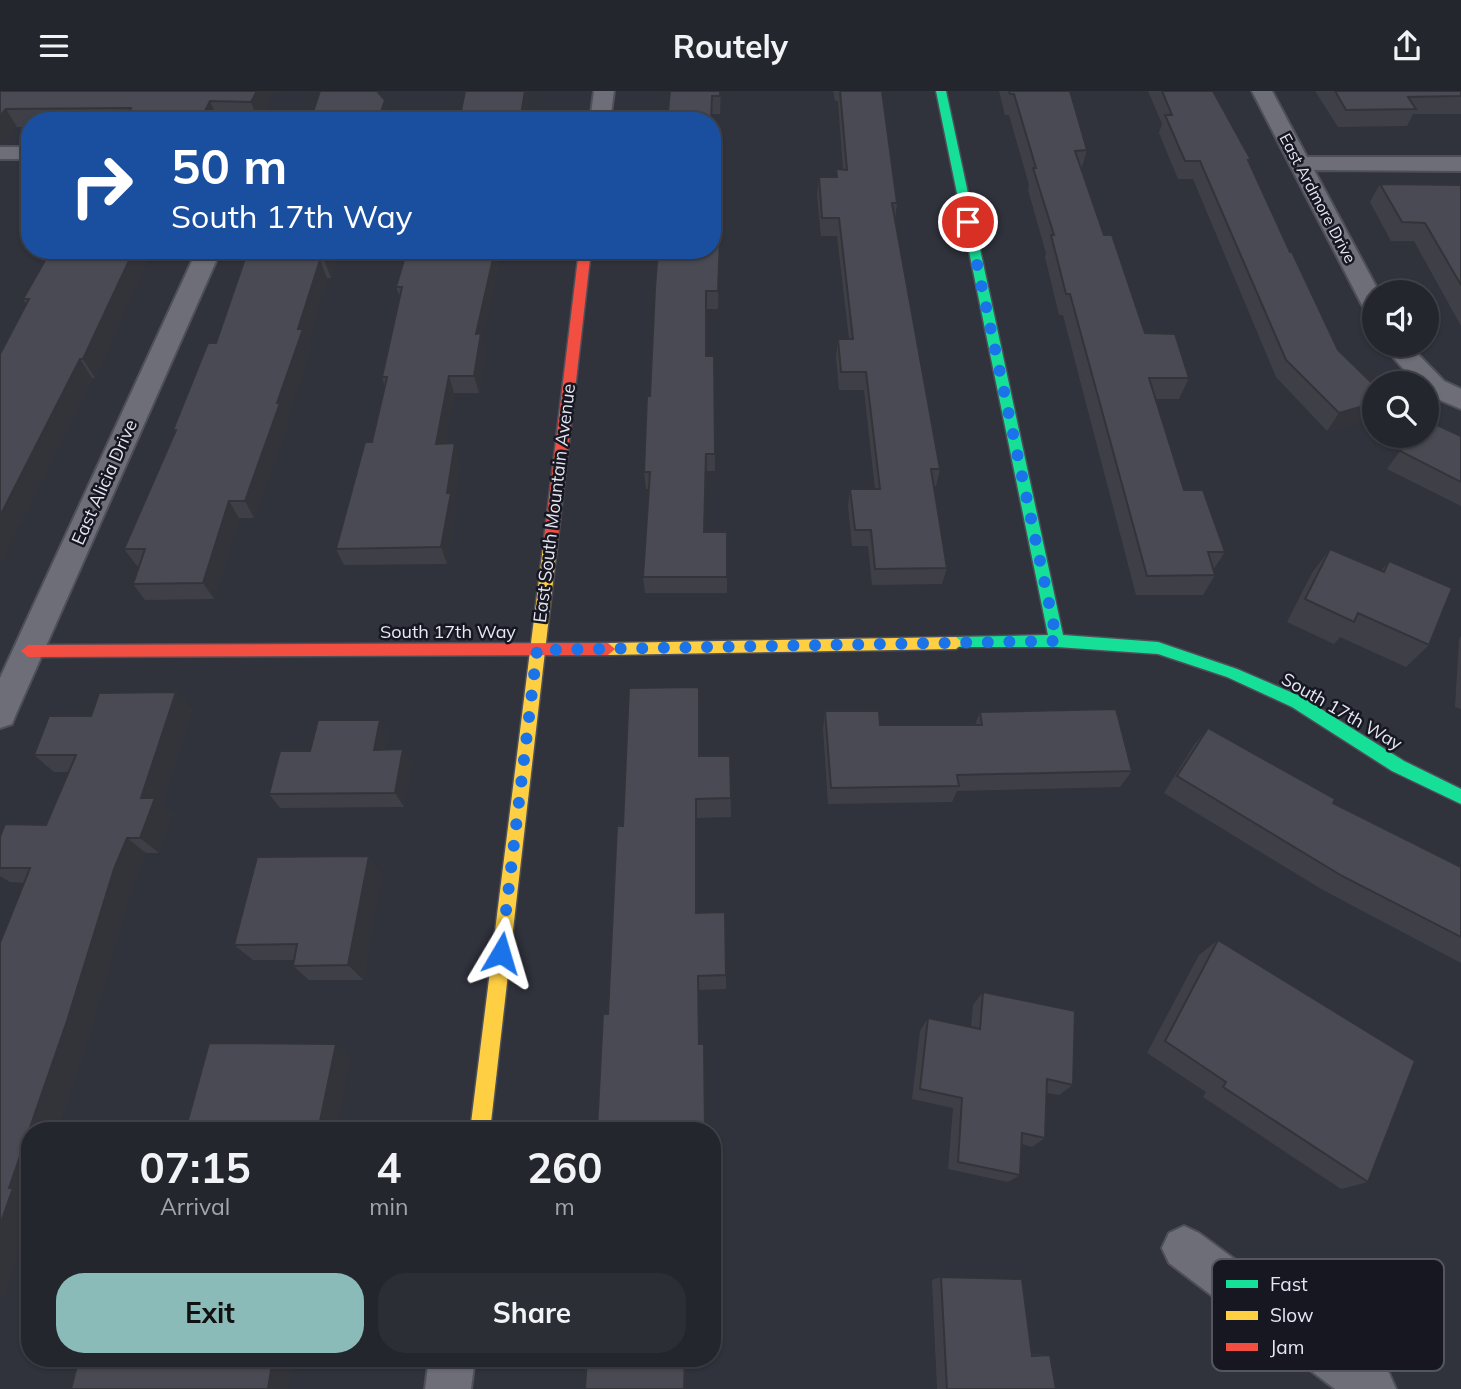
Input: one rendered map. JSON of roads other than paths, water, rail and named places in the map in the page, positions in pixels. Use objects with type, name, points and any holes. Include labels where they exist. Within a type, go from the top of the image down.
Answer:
[{"type":"street","points":[[601,112],[604,91]]},
{"type":"street","points":[[941,91],[1057,641]]},
{"type":"street","name":"East Ardmore Drive","points":[[1262,91],[1362,282]]},
{"type":"street","points":[[0,153],[21,153]]},
{"type":"street","points":[[1299,163],[1461,164]]},
{"type":"street","name":"East Alicia Drive","points":[[0,714],[205,259]]},
{"type":"street","name":"East South Mountain Avenue","points":[[481,1122],[584,259]]},
{"type":"street","points":[[1406,357],[1435,387],[1461,400]]},
{"type":"street","name":"South 17th Way","points":[[29,650],[537,650],[1057,641],[1158,648],[1232,673],[1297,702],[1398,766],[1461,797]]},
{"type":"street","points":[[1184,1248],[1212,1269]]},
{"type":"street","points":[[448,1389],[451,1367]]},
{"type":"street","points":[[1349,1371],[1373,1389]]}]
